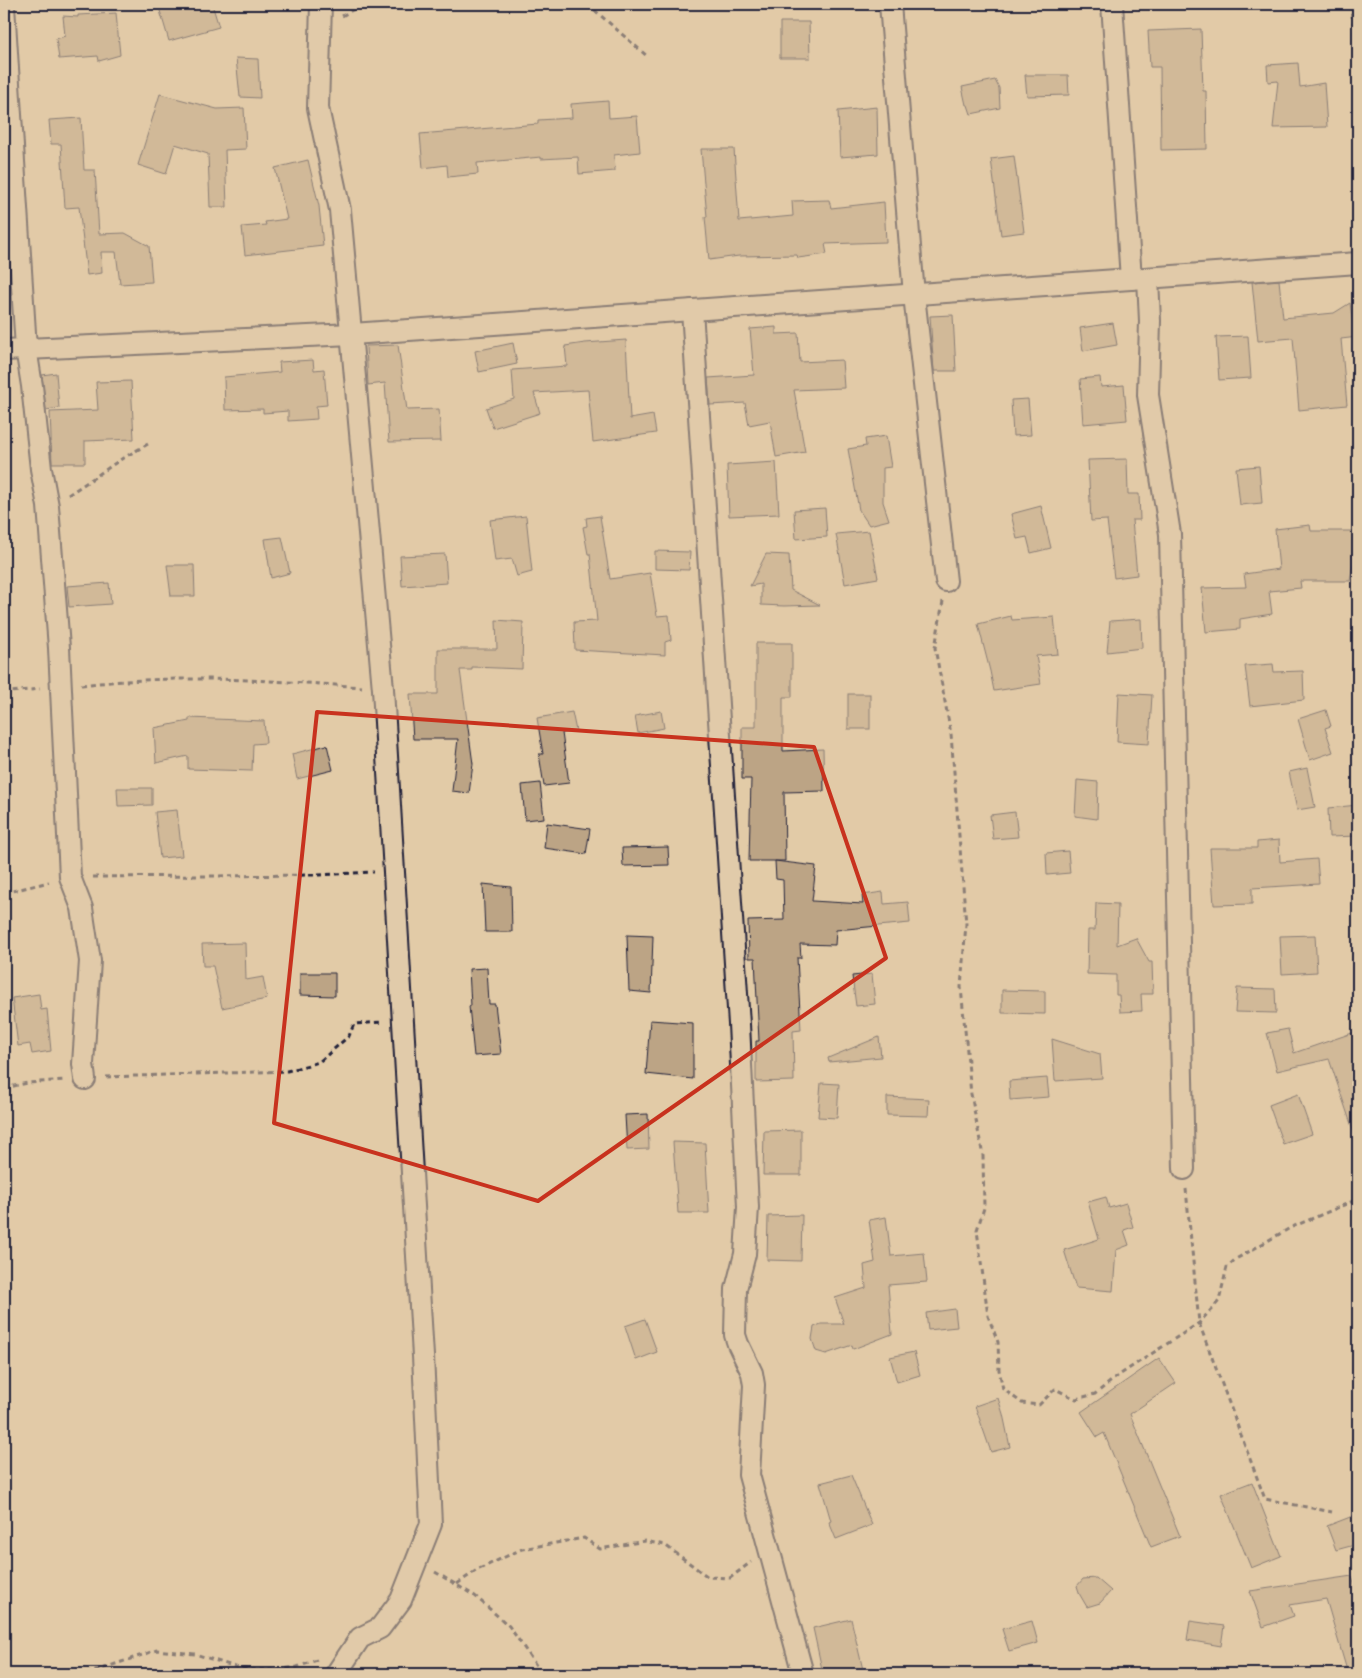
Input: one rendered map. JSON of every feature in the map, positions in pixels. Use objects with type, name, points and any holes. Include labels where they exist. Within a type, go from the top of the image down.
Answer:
[{"type":"street","points":[[321,4],[318,108],[340,210],[383,689],[423,1356],[431,1524],[401,1600],[380,1628],[360,1638],[336,1674]]},
{"type":"street","points":[[890,4],[914,295],[946,581]]},
{"type":"street","points":[[1112,4],[1139,279],[1150,321],[1148,401],[1170,534],[1184,1169]]},
{"type":"street","points":[[4,6],[9,167],[26,348],[41,469],[48,506],[59,648],[70,877],[82,908],[90,961],[83,1064],[85,1079]]},
{"type":"street","points":[[4,350],[352,334],[1358,263]]},
{"type":"street","points":[[692,310],[739,1024],[748,1207],[744,1254],[736,1289],[735,1335],[752,1373],[754,1385],[749,1470],[767,1544],[803,1674]]},
{"type":"path","points":[[578,4],[592,5],[648,57]]},
{"type":"path","points":[[1350,4],[1358,51]]},
{"type":"path","points":[[48,506],[90,482],[123,458],[148,444]]},
{"type":"path","points":[[946,581],[935,648],[952,734],[966,924],[961,987],[971,1094],[984,1156],[984,1208],[977,1230],[988,1316],[998,1342],[999,1370],[1003,1389],[1022,1402],[1039,1405],[1055,1389],[1076,1399],[1095,1394],[1119,1375],[1199,1323],[1219,1301],[1227,1267],[1236,1259],[1290,1228],[1358,1199]]},
{"type":"path","points":[[4,694],[111,681],[187,679],[297,682],[383,689]]},
{"type":"path","points":[[4,893],[70,877],[319,875],[393,871]]},
{"type":"path","points":[[4,1088],[28,1083],[85,1079],[287,1071],[319,1062],[349,1036],[354,1024],[402,1020]]},
{"type":"path","points":[[1184,1169],[1199,1323],[1265,1500],[1332,1512]]},
{"type":"path","points":[[457,1584],[478,1570],[522,1549],[584,1538],[600,1549],[645,1541],[664,1545],[708,1577],[730,1578],[749,1565],[767,1544]]},
{"type":"path","points":[[417,1562],[475,1596],[509,1626],[542,1674]]},
{"type":"path","points":[[86,1674],[157,1650],[196,1654],[242,1668],[276,1670],[297,1667],[324,1658]]},
{"type":"path","points":[[242,1668],[251,1674]]},
{"type":"highlighted area","points":[[317,712],[814,747],[886,958],[538,1201],[274,1123]]},
{"type":"building","points":[[158,4],[212,4],[219,27],[169,41]]},
{"type":"building","points":[[116,13],[120,55],[99,61],[98,56],[59,59],[56,39],[65,36],[63,16],[78,17],[78,15]]},
{"type":"building","points":[[780,22],[809,22],[810,58],[780,58]]},
{"type":"building","points":[[1201,29],[1203,91],[1206,91],[1207,149],[1161,150],[1160,67],[1150,67],[1148,31]]},
{"type":"building","points":[[236,58],[258,59],[260,98],[240,97]]},
{"type":"building","points":[[1298,63],[1300,87],[1324,83],[1327,127],[1273,128],[1278,81],[1268,82],[1267,65]]},
{"type":"building","points":[[1025,75],[1068,75],[1069,95],[1027,96]]},
{"type":"building","points":[[995,80],[999,88],[1000,108],[971,114],[968,105],[966,105],[962,87]]},
{"type":"building","points":[[160,94],[217,109],[244,108],[246,149],[225,150],[227,207],[210,207],[208,154],[175,144],[166,174],[138,165]]},
{"type":"building","points":[[608,101],[609,118],[637,116],[640,152],[614,155],[615,171],[579,174],[578,157],[541,159],[541,157],[477,163],[478,174],[448,177],[447,165],[423,168],[420,134],[538,124],[538,120],[572,118],[571,104]]},
{"type":"building","points":[[877,107],[878,154],[840,157],[838,111]]},
{"type":"building","points":[[81,118],[84,170],[95,170],[99,234],[125,233],[149,246],[152,282],[120,284],[116,252],[101,252],[102,273],[87,275],[79,207],[65,208],[61,144],[51,144],[49,120]]},
{"type":"building","points":[[701,149],[734,149],[739,221],[793,216],[792,201],[829,200],[831,208],[884,202],[886,242],[825,244],[827,254],[798,258],[797,255],[739,256],[709,260]]},
{"type":"building","points":[[1014,156],[1024,232],[1001,235],[991,159]]},
{"type":"building","points":[[308,160],[319,206],[323,246],[245,255],[242,227],[266,225],[265,222],[287,219],[275,168]]},
{"type":"building","points":[[1279,280],[1283,318],[1334,313],[1350,303],[1353,323],[1358,337],[1341,339],[1347,405],[1299,410],[1293,338],[1258,341],[1252,282]]},
{"type":"building","points":[[953,315],[956,371],[934,371],[930,316]]},
{"type":"building","points":[[1113,323],[1117,345],[1083,351],[1080,328]]},
{"type":"building","points":[[776,327],[776,334],[798,333],[800,362],[842,360],[844,388],[794,390],[805,452],[776,457],[770,421],[749,425],[745,403],[710,405],[708,378],[754,375],[750,329]]},
{"type":"building","points":[[1248,336],[1251,378],[1219,380],[1216,337]]},
{"type":"building","points":[[626,340],[630,419],[653,415],[656,433],[593,442],[588,390],[534,393],[540,413],[493,428],[486,408],[514,399],[512,370],[567,366],[565,346]]},
{"type":"building","points":[[513,343],[517,364],[479,372],[475,351]]},
{"type":"building","points":[[398,345],[407,410],[439,409],[441,441],[389,442],[385,383],[368,385],[366,346]]},
{"type":"building","points":[[313,360],[314,370],[324,369],[327,405],[316,406],[317,419],[288,421],[288,411],[263,413],[263,409],[225,410],[224,377],[280,372],[279,362]]},
{"type":"building","points":[[56,373],[59,408],[46,410],[42,375]]},
{"type":"building","points":[[1100,377],[1101,387],[1124,385],[1127,420],[1083,424],[1080,379]]},
{"type":"building","points":[[131,381],[134,439],[85,441],[85,463],[52,463],[50,412],[98,410],[96,382]]},
{"type":"building","points":[[1028,399],[1031,435],[1013,436],[1011,400]]},
{"type":"building","points":[[886,436],[891,467],[883,468],[883,502],[889,520],[869,525],[859,510],[848,449],[866,446],[865,439]]},
{"type":"building","points":[[1127,459],[1128,494],[1139,494],[1140,520],[1132,520],[1137,575],[1114,578],[1107,520],[1091,521],[1088,460]]},
{"type":"building","points":[[776,462],[779,514],[729,516],[727,465]]},
{"type":"building","points":[[1259,466],[1262,503],[1240,505],[1236,468]]},
{"type":"building","points":[[1041,506],[1051,548],[1031,553],[1027,537],[1017,539],[1011,514]]},
{"type":"building","points":[[825,508],[827,537],[796,539],[794,510]]},
{"type":"building","points":[[526,516],[532,572],[517,576],[512,559],[495,561],[490,520]]},
{"type":"building","points":[[600,516],[610,579],[650,573],[657,616],[669,615],[671,640],[665,642],[665,655],[575,650],[574,622],[597,621],[590,554],[588,554],[583,527],[587,526],[586,518]]},
{"type":"building","points":[[1310,525],[1311,531],[1354,531],[1353,564],[1350,581],[1300,581],[1301,588],[1269,591],[1272,614],[1240,619],[1240,629],[1206,632],[1202,588],[1246,587],[1244,574],[1279,569],[1275,529]]},
{"type":"building","points":[[869,531],[878,578],[845,584],[836,534]]},
{"type":"building","points":[[282,537],[290,573],[271,578],[265,539]]},
{"type":"building","points":[[655,551],[690,552],[689,570],[655,569]]},
{"type":"building","points":[[445,554],[447,583],[402,586],[400,556]]},
{"type":"building","points":[[766,554],[789,555],[791,590],[820,605],[761,605],[761,584],[750,586]]},
{"type":"building","points":[[167,565],[194,565],[195,596],[171,596]]},
{"type":"building","points":[[109,583],[111,604],[69,607],[67,586]]},
{"type":"building","points":[[1011,616],[1012,620],[1054,617],[1058,654],[1036,656],[1041,684],[994,691],[978,624]]},
{"type":"building","points":[[1141,619],[1142,648],[1107,652],[1110,621]]},
{"type":"building","points":[[496,620],[523,622],[522,669],[472,667],[472,670],[460,670],[473,764],[469,793],[452,791],[458,739],[413,739],[410,694],[438,694],[438,649],[497,649]]},
{"type":"building","points":[[756,643],[792,643],[792,697],[783,697],[783,751],[823,749],[824,791],[784,792],[785,861],[749,861],[751,779],[742,779],[742,727],[756,727]]},
{"type":"building","points":[[1273,664],[1274,672],[1303,671],[1304,700],[1250,706],[1245,666]]},
{"type":"building","points":[[1119,693],[1152,695],[1149,744],[1117,742]]},
{"type":"building","points":[[848,694],[870,694],[870,729],[848,729]]},
{"type":"building","points":[[1326,710],[1331,726],[1325,728],[1333,752],[1310,760],[1298,719]]},
{"type":"building","points":[[661,711],[664,728],[638,733],[635,716]]},
{"type":"building","points":[[572,712],[576,731],[562,733],[569,783],[544,786],[539,754],[543,754],[537,718]]},
{"type":"building","points":[[189,718],[264,721],[266,743],[253,744],[252,771],[188,769],[188,756],[156,763],[154,728],[189,721]]},
{"type":"building","points":[[327,745],[333,770],[297,779],[292,754]]},
{"type":"building","points":[[1307,768],[1315,807],[1297,810],[1289,772]]},
{"type":"building","points":[[1077,780],[1098,782],[1097,819],[1075,816]]},
{"type":"building","points":[[540,783],[544,818],[525,820],[522,785]]},
{"type":"building","points":[[117,788],[152,788],[152,805],[118,806]]},
{"type":"building","points":[[1358,805],[1358,836],[1329,837],[1328,808]]},
{"type":"building","points":[[177,810],[182,856],[160,858],[155,812]]},
{"type":"building","points":[[1015,812],[1018,837],[993,839],[990,815]]},
{"type":"building","points":[[547,823],[590,829],[586,854],[544,848]]},
{"type":"building","points":[[1279,840],[1280,862],[1317,859],[1319,884],[1252,888],[1252,904],[1214,905],[1210,848],[1257,848],[1257,842]]},
{"type":"building","points":[[668,847],[669,865],[623,866],[622,848]]},
{"type":"building","points":[[1068,851],[1070,873],[1047,875],[1046,853]]},
{"type":"building","points":[[775,861],[816,866],[812,901],[863,904],[862,895],[883,892],[884,904],[908,902],[910,923],[836,930],[835,945],[800,944],[801,958],[797,958],[801,1030],[793,1031],[794,1081],[756,1082],[756,1041],[759,1041],[755,958],[749,958],[748,921],[784,920],[783,880],[776,879]]},
{"type":"building","points":[[483,884],[511,887],[512,932],[485,932]]},
{"type":"building","points":[[1096,903],[1118,904],[1117,945],[1136,938],[1149,962],[1152,962],[1153,994],[1141,994],[1142,1011],[1120,1012],[1119,995],[1116,995],[1116,975],[1087,974],[1088,930],[1095,930]]},
{"type":"building","points":[[627,935],[653,936],[651,993],[629,991]]},
{"type":"building","points":[[1315,935],[1317,972],[1282,974],[1280,936]]},
{"type":"building","points":[[245,943],[246,980],[263,977],[267,999],[222,1008],[213,966],[203,966],[202,944]]},
{"type":"building","points":[[487,968],[489,1004],[495,1004],[501,1054],[474,1056],[469,1006],[471,1006],[469,969]]},
{"type":"building","points":[[300,973],[335,973],[335,996],[300,995]]},
{"type":"building","points":[[872,974],[875,1004],[856,1006],[852,976]]},
{"type":"building","points":[[1237,988],[1275,989],[1276,1013],[1235,1012]]},
{"type":"building","points":[[1002,990],[1045,991],[1045,1014],[1002,1013]]},
{"type":"building","points":[[39,994],[41,1010],[47,1009],[51,1051],[32,1054],[30,1044],[18,1046],[12,998]]},
{"type":"building","points":[[650,1020],[693,1023],[693,1079],[646,1074]]},
{"type":"building","points":[[1288,1029],[1294,1053],[1358,1031],[1358,1063],[1351,1065],[1358,1085],[1358,1135],[1355,1136],[1329,1059],[1277,1071],[1267,1033]]},
{"type":"building","points":[[879,1037],[881,1057],[829,1062],[828,1058]]},
{"type":"building","points":[[1052,1039],[1100,1054],[1102,1078],[1055,1081]]},
{"type":"building","points":[[1047,1078],[1049,1097],[1010,1100],[1009,1081]]},
{"type":"building","points":[[821,1083],[839,1084],[837,1118],[818,1117]]},
{"type":"building","points":[[1298,1094],[1312,1134],[1283,1144],[1269,1105]]},
{"type":"building","points":[[887,1097],[929,1099],[928,1116],[887,1115]]},
{"type":"building","points":[[648,1114],[649,1149],[627,1150],[625,1115]]},
{"type":"building","points":[[801,1130],[801,1175],[763,1175],[764,1131]]},
{"type":"building","points":[[673,1142],[705,1143],[709,1213],[678,1213]]},
{"type":"building","points":[[1106,1197],[1109,1208],[1126,1203],[1133,1227],[1124,1230],[1129,1245],[1116,1250],[1113,1291],[1076,1288],[1064,1250],[1099,1239],[1088,1202]]},
{"type":"building","points":[[802,1215],[801,1261],[767,1260],[768,1216]]},
{"type":"building","points":[[886,1217],[891,1256],[924,1253],[927,1282],[888,1285],[892,1334],[853,1349],[852,1345],[826,1354],[816,1351],[812,1339],[814,1327],[821,1324],[844,1324],[835,1298],[866,1288],[864,1265],[875,1262],[869,1220]]},
{"type":"building","points":[[955,1309],[957,1327],[928,1330],[926,1313]]},
{"type":"building","points":[[645,1319],[657,1352],[636,1360],[625,1326]]},
{"type":"building","points":[[914,1352],[920,1375],[897,1382],[890,1357]]},
{"type":"building","points":[[1159,1358],[1176,1383],[1130,1414],[1180,1536],[1151,1547],[1104,1433],[1097,1437],[1081,1412]]},
{"type":"building","points":[[998,1398],[1010,1447],[991,1452],[975,1406]]},
{"type":"building","points":[[851,1475],[872,1525],[836,1539],[829,1522],[831,1521],[820,1483]]},
{"type":"building","points":[[1252,1482],[1281,1556],[1251,1568],[1221,1494]]},
{"type":"building","points":[[1358,1514],[1358,1544],[1336,1550],[1327,1526]]},
{"type":"building","points":[[1352,1576],[1358,1600],[1358,1674],[1348,1674],[1326,1599],[1290,1605],[1294,1616],[1263,1627],[1250,1591]]},
{"type":"building","points":[[1096,1578],[1111,1591],[1100,1603],[1087,1607],[1077,1586],[1083,1579]]},
{"type":"building","points":[[851,1619],[864,1674],[823,1674],[813,1628]]},
{"type":"building","points":[[1032,1621],[1038,1643],[1009,1651],[1002,1629]]},
{"type":"building","points":[[1190,1621],[1224,1626],[1221,1646],[1187,1640]]}]
